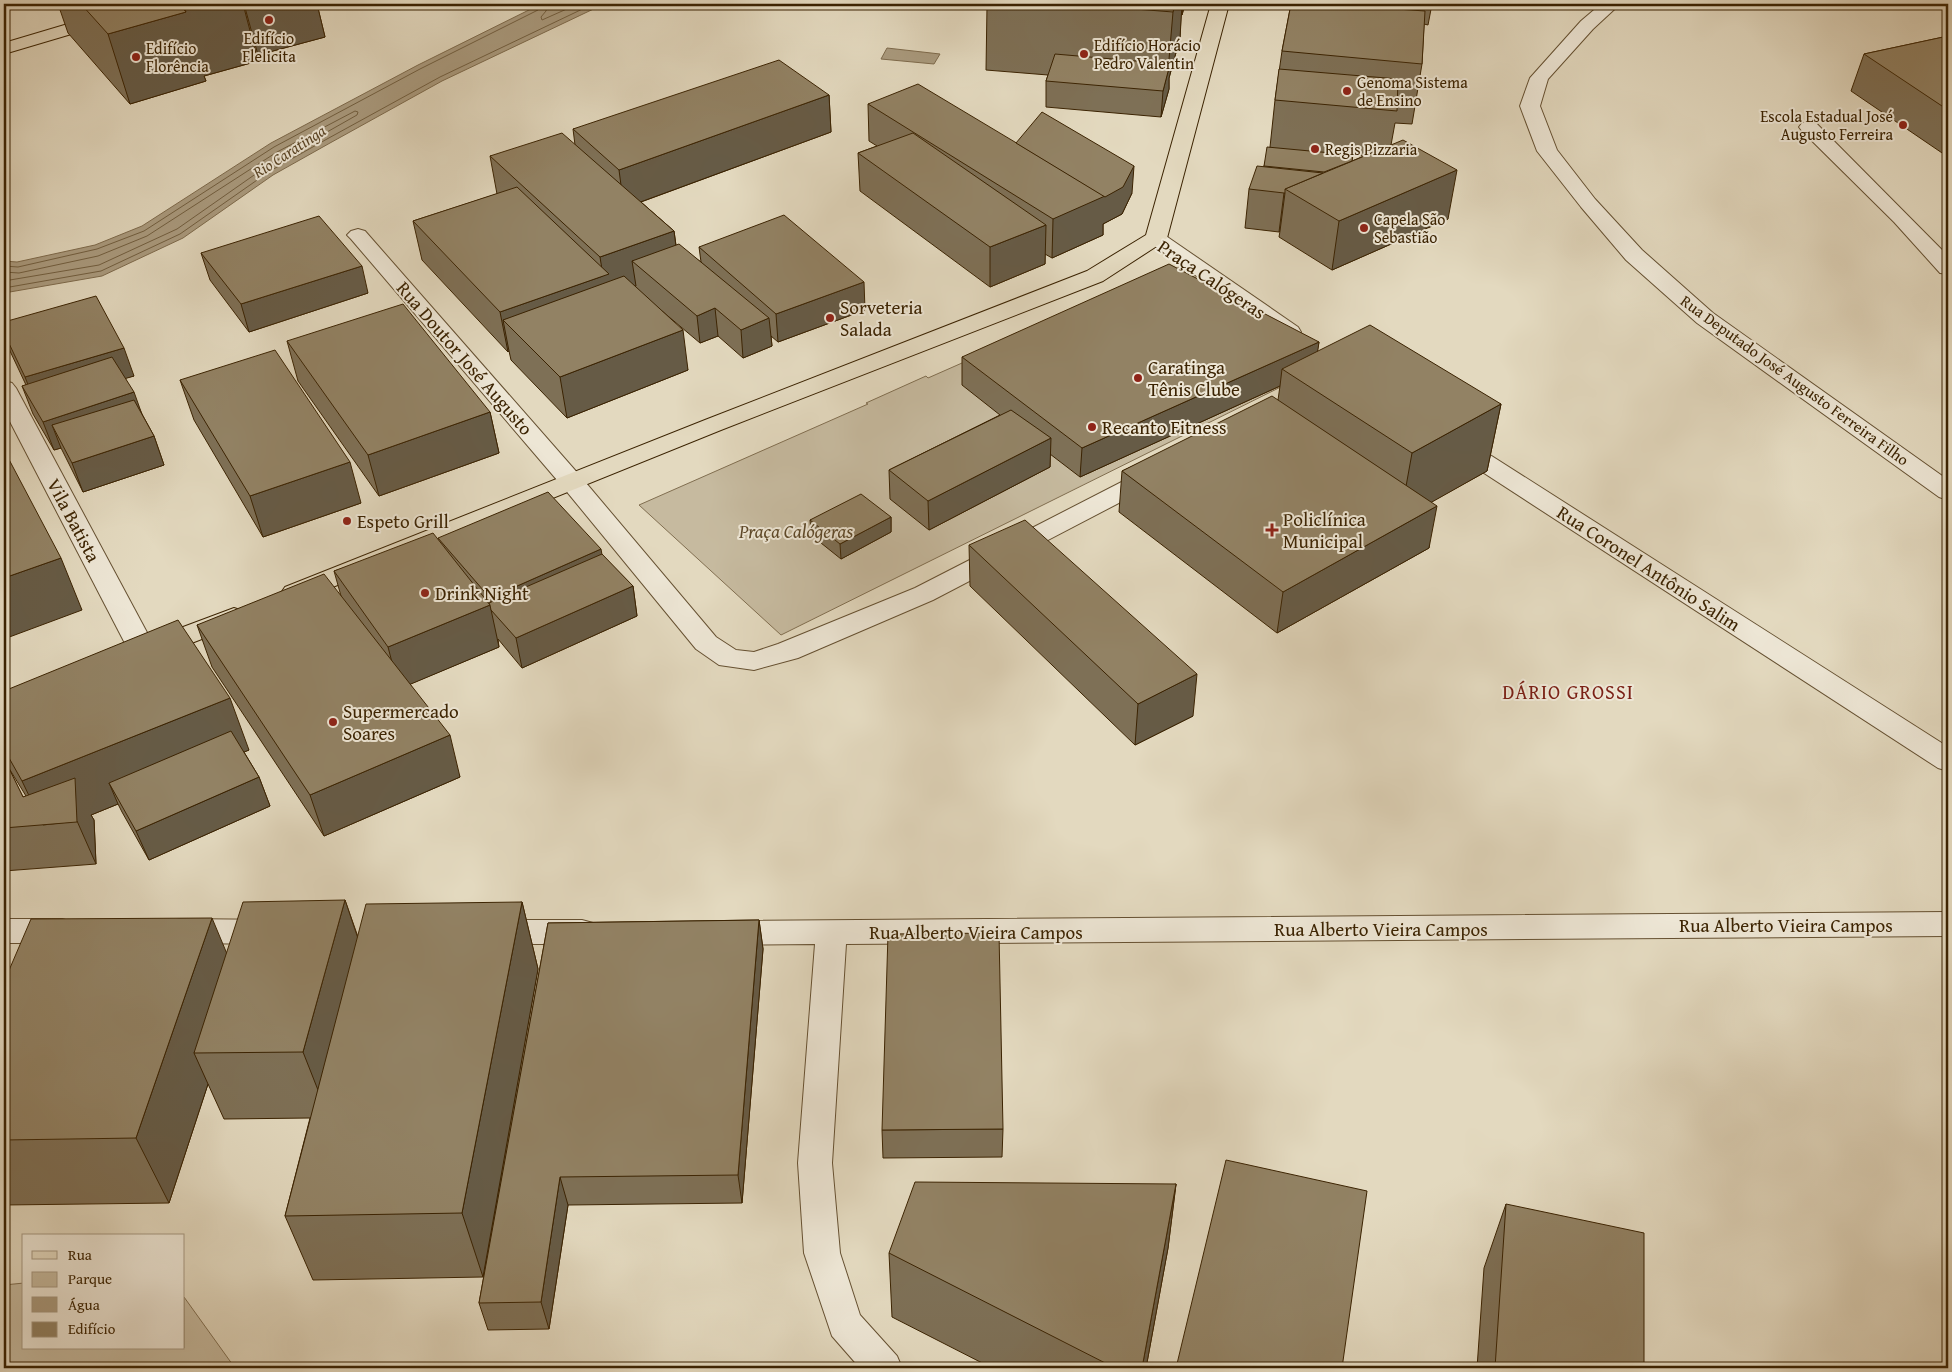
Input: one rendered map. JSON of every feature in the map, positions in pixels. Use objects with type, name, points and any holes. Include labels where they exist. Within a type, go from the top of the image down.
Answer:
[{"type":"main road","points":[[4,50],[154,4]]},
{"type":"main road","points":[[1156,238],[1220,4]]},
{"type":"main road","name":"Praça Calógeras","points":[[118,663],[1095,276],[1156,238]]},
{"type":"street","name":"Rua Deputado José Augusto Ferreira Filho","points":[[1611,4],[1587,25],[1569,48],[1539,78],[1530,106],[1547,151],[1588,203],[1634,255],[1705,318],[1948,492]]},
{"type":"street","points":[[1809,127],[1901,218],[1948,268]]},
{"type":"street","name":"Rua Doutor José Augusto","points":[[358,235],[572,482]]},
{"type":"street","name":"Praça Calógeras","points":[[1156,238],[1309,346]]},
{"type":"street","name":"Vila Batista","points":[[4,388],[144,653]]},
{"type":"street","name":"Rua Coronel Antônio Salim","points":[[1440,434],[1948,761]]},
{"type":"street","points":[[572,482],[706,643],[729,658],[754,661],[788,651],[924,594],[1175,464]]},
{"type":"street","name":"Rua Alberto Vieira Campos","points":[[691,933],[1948,924]]},
{"type":"street","points":[[4,931],[93,931]]},
{"type":"street","points":[[153,931],[293,932]]},
{"type":"street","points":[[462,932],[611,932]]},
{"type":"street","points":[[830,933],[815,1163],[822,1253],[845,1324],[884,1368]]},
{"type":"green space","name":"Praça Calógeras","points":[[1184,265],[1315,370],[781,635],[639,505],[868,404],[866,403],[926,376],[928,378]]},
{"type":"green space","points":[[22,1283],[22,1350],[185,1350],[185,1298],[235,1368],[4,1368],[4,1285]]},
{"type":"water","name":"Rio Caratinga","points":[[541,4],[604,4],[442,81],[330,143],[273,175],[183,238],[102,276],[4,293],[4,261],[17,262],[95,245],[142,226],[271,143],[418,65]]},
{"type":"water","points":[[887,48],[940,54],[934,64],[881,59]]},
{"type":"building","points":[[81,4],[178,4],[186,12],[108,34]]},
{"type":"building","points":[[1072,4],[1175,4],[1173,12]]},
{"type":"building","points":[[1291,4],[1327,4],[1425,11],[1422,64],[1282,51]]},
{"type":"building","points":[[1948,36],[1948,110],[1864,54]]},
{"type":"building","points":[[1055,54],[1170,64],[1163,91],[1046,81]]},
{"type":"building","points":[[779,60],[829,95],[619,170],[573,129]]},
{"type":"building","points":[[1279,69],[1398,79],[1397,111],[1275,100]]},
{"type":"building","points":[[918,84],[1105,196],[1053,219],[868,104]]},
{"type":"building","points":[[1042,112],[1134,166],[1123,187],[1105,197],[1016,143]]},
{"type":"building","points":[[562,133],[674,231],[600,257],[490,156]]},
{"type":"building","points":[[913,133],[1046,225],[990,247],[858,153]]},
{"type":"building","points":[[1403,140],[1457,170],[1339,221],[1285,189]]},
{"type":"building","points":[[1267,147],[1353,155],[1352,161],[1324,172],[1264,166]]},
{"type":"building","points":[[1257,166],[1323,173],[1285,189],[1285,193],[1249,189]]},
{"type":"building","points":[[517,187],[609,274],[500,312],[413,221]]},
{"type":"building","points":[[784,215],[864,282],[776,314],[699,247]]},
{"type":"building","points":[[319,216],[362,266],[241,304],[201,253]]},
{"type":"building","points":[[679,244],[769,318],[741,330],[715,308],[697,316],[632,261]]},
{"type":"building","name":"Caratinga Tênis Clube","points":[[1169,264],[1319,342],[1082,448],[962,357]]},
{"type":"building","points":[[624,276],[683,330],[560,377],[503,320]]},
{"type":"building","points":[[96,296],[124,348],[25,377],[4,333],[4,322]]},
{"type":"building","points":[[403,304],[490,412],[368,455],[287,341]]},
{"type":"building","points":[[1370,325],[1501,404],[1412,453],[1282,369]]},
{"type":"building","points":[[275,350],[350,462],[250,496],[180,380]]},
{"type":"building","points":[[112,357],[134,392],[43,422],[22,386]]},
{"type":"building","name":"Policlínica Municipal","points":[[1272,396],[1437,506],[1283,592],[1122,471]]},
{"type":"building","points":[[134,400],[154,436],[72,463],[52,425]]},
{"type":"building","points":[[1011,410],[1051,438],[928,501],[889,470]]},
{"type":"building","points":[[4,450],[61,558],[4,578]]},
{"type":"building","points":[[548,492],[601,549],[490,598],[438,538]]},
{"type":"building","points":[[861,494],[891,517],[840,544],[810,520]]},
{"type":"building","points":[[1025,520],[1197,674],[1138,704],[969,545]]},
{"type":"building","points":[[433,533],[490,605],[388,647],[334,571]]},
{"type":"building","points":[[602,554],[633,586],[516,638],[491,610],[489,603]]},
{"type":"building","name":"Supermercado Soares","points":[[324,574],[450,735],[310,795],[197,625]]},
{"type":"building","points":[[178,620],[230,698],[22,781],[4,749],[4,691]]},
{"type":"building","points":[[231,731],[259,777],[136,831],[109,783]]},
{"type":"building","points":[[4,758],[23,797],[75,778],[77,822],[4,828]]},
{"type":"building","points":[[345,900],[303,1052],[194,1053],[243,902]]},
{"type":"building","points":[[522,902],[462,1213],[285,1216],[366,904]]},
{"type":"building","points":[[212,918],[136,1138],[4,1140],[4,982],[31,919]]},
{"type":"building","points":[[759,920],[738,1175],[560,1177],[541,1302],[479,1303],[548,923]]},
{"type":"building","points":[[999,933],[1003,1129],[882,1130],[888,934]]},
{"type":"building","points":[[1226,1160],[1367,1191],[1342,1368],[1176,1368]]},
{"type":"building","points":[[915,1182],[1176,1184],[1142,1368],[1115,1368],[889,1253]]},
{"type":"building","points":[[1506,1204],[1644,1233],[1644,1368],[1495,1368]]},
{"type":"place","name":"Edifício Flelicita","points":[[269,20]]},
{"type":"place","name":"Edifício Horácio Pedro Valentin","points":[[1084,54]]},
{"type":"place","name":"Edifício Florência","points":[[136,57]]},
{"type":"place","name":"Genoma Sistema de Ensino","points":[[1347,91]]},
{"type":"place","name":"Escola Estadual José Augusto Ferreira","points":[[1903,125]]},
{"type":"place","name":"Regis Pizzaria","points":[[1315,149]]},
{"type":"place","name":"Capela São Sebastião","points":[[1364,228]]},
{"type":"place","name":"Sorveteria Salada","points":[[830,318]]},
{"type":"place","name":"Caratinga Tênis Clube","points":[[1138,378]]},
{"type":"place","name":"Recanto Fitness","points":[[1092,427]]},
{"type":"place","name":"Espeto Grill","points":[[347,521]]},
{"type":"place","name":"Policlínica Municipal","points":[[1272,530]]},
{"type":"place","name":"Drink Night","points":[[425,593]]},
{"type":"place","name":"Supermercado Soares","points":[[333,722]]},
{"type":"district","name":"DÁRIO GROSSI","points":[[1568,691]]}]
